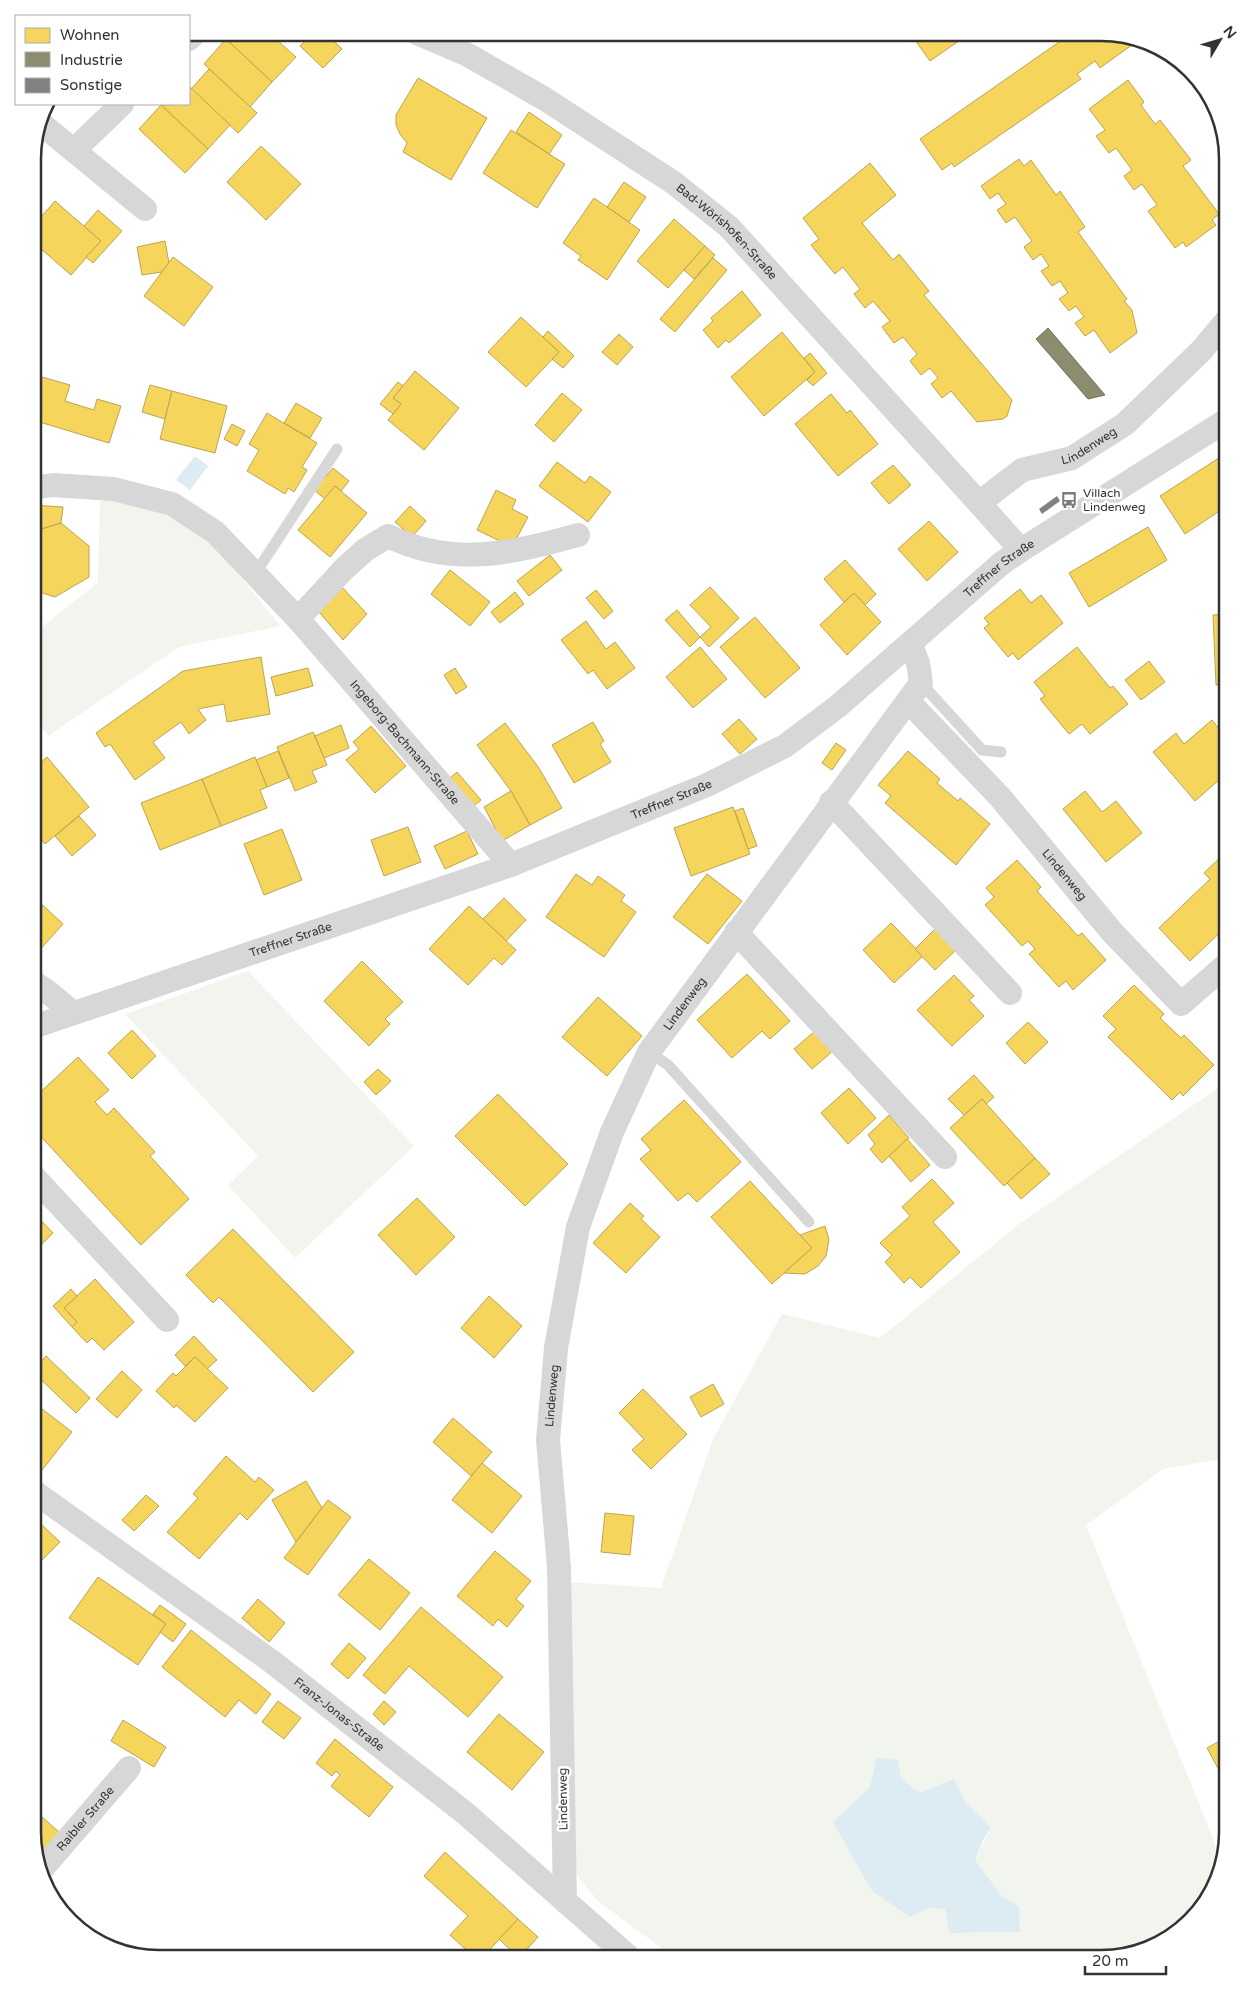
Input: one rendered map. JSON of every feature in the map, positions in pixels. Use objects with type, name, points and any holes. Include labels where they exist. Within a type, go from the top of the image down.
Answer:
[{"type":"street","name":"Bad-Wörishofen-Straße","points":[[466,44],[544,99],[674,183],[729,227],[979,503]]},
{"type":"street","points":[[74,150],[121,105]]},
{"type":"street","points":[[46,127],[145,209]]},
{"type":"street","name":"Lindenweg","points":[[979,503],[1022,470],[1072,458],[1125,424],[1201,351],[1219,330]]},
{"type":"street","name":"Treffner Straße","points":[[41,1024],[511,865],[708,785],[785,746],[851,697],[1002,564],[1021,550],[1219,426]]},
{"type":"street","name":"Ingeborg-Bachmann-Straße","points":[[42,487],[53,486],[114,490],[172,504],[215,532],[298,619],[511,865]]},
{"type":"street","points":[[979,503],[1021,550]]},
{"type":"street","points":[[298,619],[344,569],[365,550],[388,536],[409,546],[464,556],[527,549],[578,535]]},
{"type":"street","points":[[911,645],[918,663],[914,692]]},
{"type":"street","name":"Lindenweg","points":[[565,1901],[559,1567],[548,1440],[556,1348],[578,1228],[612,1132],[649,1052],[831,802],[914,692],[1112,932],[1181,1004],[1219,972]]},
{"type":"street","points":[[831,802],[1010,993]]},
{"type":"street","points":[[736,932],[945,1156]]},
{"type":"street","points":[[42,988],[73,1012]]},
{"type":"street","points":[[41,1185],[167,1320]]},
{"type":"street","name":"Franz-Jonas-Straße","points":[[41,1499],[270,1661],[465,1813],[620,1949]]},
{"type":"street","name":"Raibler Straße","points":[[46,1864],[129,1768]]},
{"type":"lane","points":[[255,574],[337,449]]},
{"type":"lane","points":[[914,692],[982,750],[1001,752]]},
{"type":"lane","points":[[649,1052],[668,1065],[809,1222]]},
{"type":"shaded area","points":[[195,456],[208,466],[190,490],[176,480]]},
{"type":"shaded area","points":[[100,497],[147,506],[186,524],[219,550],[280,626],[179,647],[48,736],[42,727],[42,627],[98,582]]},
{"type":"shaded area","points":[[248,971],[414,1146],[295,1258],[228,1185],[258,1156],[125,1014]]},
{"type":"shaded area","points":[[1219,1087],[1219,1459],[1163,1469],[1086,1525],[1214,1841],[1216,1855],[1207,1884],[1190,1910],[1179,1921],[1153,1938],[1139,1944],[1101,1950],[664,1950],[598,1901],[578,1877],[572,1853],[568,1582],[661,1588],[713,1439],[782,1314],[880,1338],[1019,1224]],"holes":[[[876,1758],[919,1793],[954,1779],[966,1803],[991,1827],[975,1860],[1002,1896],[1019,1907],[1020,1932],[949,1933],[945,1909],[928,1908],[833,1823],[870,1787]]]},
{"type":"shaded area","points":[[876,1758],[898,1760],[901,1778],[919,1793],[954,1779],[966,1803],[991,1827],[983,1840],[975,1860],[1002,1896],[1019,1907],[1020,1932],[949,1933],[945,1909],[928,1908],[910,1917],[872,1891],[833,1822],[870,1787]]},
{"type":"building: Wohnen","points":[[224,41],[228,41],[272,82],[250,107],[204,64]]},
{"type":"building: Wohnen","points":[[228,41],[278,41],[296,57],[272,82]]},
{"type":"building: Wohnen","points":[[305,41],[334,41],[342,49],[323,68],[300,46]]},
{"type":"building: Wohnen","points":[[916,42],[957,42],[930,61]]},
{"type":"building: Wohnen","points":[[1059,42],[1109,42],[1131,45],[1100,68],[1095,61],[1077,74],[1081,79],[954,167],[952,163],[942,170],[920,139]]},
{"type":"building: Wohnen","points":[[209,69],[257,113],[238,133],[191,89]]},
{"type":"building: Wohnen","points":[[418,78],[487,118],[451,180],[403,152],[407,143],[396,125],[396,115]]},
{"type":"building: Wohnen","points":[[1128,80],[1144,102],[1141,105],[1155,124],[1160,120],[1191,160],[1183,166],[1219,214],[1212,220],[1216,225],[1186,247],[1183,242],[1175,248],[1148,211],[1157,205],[1142,184],[1134,190],[1124,176],[1132,170],[1116,148],[1109,153],[1096,136],[1105,130],[1089,109]]},
{"type":"building: Wohnen","points":[[190,87],[230,125],[208,149],[161,105],[190,105]]},
{"type":"building: Wohnen","points":[[161,105],[208,149],[185,173],[139,129]]},
{"type":"building: Wohnen","points":[[529,112],[562,135],[549,154],[516,132]]},
{"type":"building: Wohnen","points":[[511,130],[565,164],[537,208],[483,173]]},
{"type":"building: Wohnen","points":[[261,146],[301,184],[266,220],[227,182]]},
{"type":"building: Wohnen","points":[[1019,159],[1024,166],[1031,160],[1056,195],[1060,191],[1085,227],[1078,232],[1127,299],[1124,301],[1132,310],[1137,333],[1110,353],[1094,330],[1085,336],[1075,323],[1084,317],[1076,306],[1069,311],[1059,299],[1068,293],[1060,281],[1052,286],[1041,271],[1049,266],[1041,254],[1033,260],[1024,247],[1032,241],[1015,217],[1006,223],[997,210],[1006,204],[998,193],[990,199],[981,186]]},
{"type":"building: Wohnen","points":[[870,163],[896,195],[862,223],[893,260],[899,254],[929,291],[924,295],[1012,400],[1007,416],[1003,419],[977,422],[951,391],[942,398],[931,384],[938,378],[930,368],[921,375],[910,361],[917,354],[903,337],[894,343],[882,327],[890,321],[873,301],[865,308],[854,294],[860,289],[843,267],[835,274],[811,245],[819,239],[803,218]]},
{"type":"building: Wohnen","points":[[624,182],[646,197],[629,222],[607,207]]},
{"type":"building: Wohnen","points":[[594,198],[640,230],[607,280],[578,260],[581,256],[563,243]]},
{"type":"building: Wohnen","points":[[55,201],[101,241],[71,275],[42,250],[42,216]]},
{"type":"building: Wohnen","points":[[98,210],[122,231],[93,263],[86,257],[101,241],[84,226]]},
{"type":"building: Wohnen","points":[[674,219],[705,246],[668,288],[637,261]]},
{"type":"building: Wohnen","points":[[165,241],[169,263],[162,272],[142,275],[137,247]]},
{"type":"building: Wohnen","points":[[705,246],[715,255],[694,279],[684,270]]},
{"type":"building: Wohnen","points":[[173,257],[213,287],[184,326],[144,296]]},
{"type":"building: Wohnen","points":[[713,258],[727,270],[675,332],[660,319]]},
{"type":"building: Wohnen","points":[[742,291],[761,315],[729,343],[726,340],[718,348],[703,330],[713,321],[711,318]]},
{"type":"building: Wohnen","points":[[521,317],[559,352],[526,387],[488,352]]},
{"type":"building: Wohnen","points":[[548,331],[574,356],[563,368],[552,359],[559,352],[543,337]]},
{"type":"building: Wohnen","points":[[782,332],[815,372],[764,416],[731,377]]},
{"type":"building: Wohnen","points":[[619,334],[633,347],[617,365],[602,352]]},
{"type":"building: Wohnen","points":[[810,353],[827,373],[813,386],[807,380],[815,372],[804,358]]},
{"type":"building: Wohnen","points":[[415,371],[459,408],[424,450],[388,420],[401,404],[393,398]]},
{"type":"building: Wohnen","points":[[42,377],[70,385],[65,401],[94,410],[97,399],[121,406],[109,443],[42,423]]},
{"type":"building: Wohnen","points":[[398,382],[403,386],[393,398],[401,404],[393,414],[380,404]]},
{"type":"building: Wohnen","points":[[150,385],[172,391],[165,419],[142,412]]},
{"type":"building: Wohnen","points":[[172,391],[227,406],[215,453],[160,439]]},
{"type":"building: Wohnen","points":[[562,393],[582,410],[554,442],[535,425]]},
{"type":"building: Wohnen","points":[[831,394],[847,413],[850,410],[878,444],[838,476],[795,424]]},
{"type":"building: Wohnen","points":[[296,403],[322,418],[310,438],[284,423]]},
{"type":"building: Wohnen","points":[[267,413],[317,443],[302,467],[307,470],[294,492],[288,488],[285,494],[247,471],[259,450],[249,444]]},
{"type":"building: Wohnen","points":[[232,424],[245,431],[237,446],[224,439]]},
{"type":"building: Wohnen","points":[[1219,458],[1219,511],[1185,534],[1160,496]]},
{"type":"building: Wohnen","points":[[557,462],[585,483],[590,476],[611,492],[588,522],[539,486]]},
{"type":"building: Wohnen","points":[[893,465],[911,485],[889,504],[871,483]]},
{"type":"building: Wohnen","points":[[333,468],[349,481],[341,491],[335,486],[325,499],[314,490]]},
{"type":"building: Wohnen","points":[[335,486],[367,513],[330,557],[298,530]]},
{"type":"building: Wohnen","points":[[496,490],[516,500],[512,509],[528,517],[512,547],[477,530]]},
{"type":"building: Wohnen","points":[[42,506],[63,507],[61,523],[42,529]]},
{"type":"building: Wohnen","points":[[410,506],[426,521],[412,537],[395,522]]},
{"type":"building: Wohnen","points":[[929,521],[958,552],[927,581],[898,549]]},
{"type":"building: Wohnen","points":[[61,523],[89,546],[89,577],[55,597],[42,593],[42,529]]},
{"type":"building: Wohnen","points":[[1148,527],[1167,560],[1089,607],[1069,573]]},
{"type":"building: Wohnen","points":[[550,555],[562,570],[529,596],[517,581]]},
{"type":"building: Wohnen","points":[[845,560],[876,594],[865,605],[854,593],[844,602],[824,579]]},
{"type":"building: Wohnen","points":[[450,570],[490,602],[470,626],[431,594]]},
{"type":"building: Wohnen","points":[[341,586],[367,614],[343,640],[319,612]]},
{"type":"building: Wohnen","points":[[710,587],[739,618],[709,647],[700,637],[711,627],[690,605]]},
{"type":"building: Wohnen","points":[[1020,589],[1031,603],[1041,595],[1063,623],[1018,660],[1013,653],[1008,657],[984,628],[989,624],[984,618]]},
{"type":"building: Wohnen","points":[[596,590],[613,611],[604,619],[586,598]]},
{"type":"building: Wohnen","points":[[515,592],[524,604],[500,623],[491,612]]},
{"type":"building: Wohnen","points":[[854,593],[881,622],[847,655],[820,625]]},
{"type":"building: Wohnen","points":[[677,610],[700,637],[690,647],[665,620]]},
{"type":"building: Wohnen","points":[[1213,615],[1219,615],[1219,685],[1216,685]]},
{"type":"building: Wohnen","points":[[755,617],[800,668],[765,698],[720,647]]},
{"type":"building: Wohnen","points":[[586,621],[606,649],[615,642],[635,668],[607,689],[593,670],[588,674],[561,640]]},
{"type":"building: Wohnen","points":[[700,647],[727,679],[693,708],[666,677]]},
{"type":"building: Wohnen","points":[[1077,647],[1110,688],[1113,686],[1128,704],[1090,734],[1082,724],[1069,734],[1040,699],[1045,696],[1034,682]]},
{"type":"building: Wohnen","points":[[261,657],[270,714],[227,722],[224,704],[198,709],[206,720],[189,734],[181,722],[153,742],[165,758],[135,780],[110,744],[105,747],[96,733],[183,671]]},
{"type":"building: Wohnen","points":[[1149,661],[1165,682],[1141,700],[1125,680]]},
{"type":"building: Wohnen","points":[[308,668],[313,686],[276,696],[271,677]]},
{"type":"building: Wohnen","points":[[455,668],[467,687],[456,694],[444,675]]},
{"type":"building: Wohnen","points":[[739,719],[757,739],[740,754],[722,734]]},
{"type":"building: Wohnen","points":[[1212,720],[1219,729],[1219,780],[1195,801],[1153,752],[1176,733],[1184,744]]},
{"type":"building: Wohnen","points":[[593,722],[604,741],[600,744],[611,762],[574,783],[552,745]]},
{"type":"building: Wohnen","points":[[505,723],[539,768],[562,808],[530,825],[511,791],[477,745]]},
{"type":"building: Wohnen","points":[[341,725],[349,748],[324,758],[315,736]]},
{"type":"building: Wohnen","points":[[371,726],[406,766],[375,793],[346,760],[359,749],[353,742]]},
{"type":"building: Wohnen","points":[[313,732],[327,765],[312,771],[317,782],[295,791],[277,747]]},
{"type":"building: Wohnen","points":[[836,743],[846,750],[832,770],[822,763]]},
{"type":"building: Wohnen","points":[[278,751],[289,778],[267,787],[256,760]]},
{"type":"building: Wohnen","points":[[908,751],[940,779],[937,783],[958,801],[960,798],[990,824],[956,865],[885,803],[891,796],[878,785]]},
{"type":"building: Wohnen","points":[[47,757],[89,807],[45,844],[42,840],[42,762]]},
{"type":"building: Wohnen","points":[[255,757],[267,787],[260,790],[267,808],[221,826],[202,779]]},
{"type":"building: Wohnen","points":[[457,772],[481,800],[469,810],[445,782]]},
{"type":"building: Wohnen","points":[[202,779],[221,826],[160,850],[141,803]]},
{"type":"building: Wohnen","points":[[511,791],[530,825],[502,841],[484,807]]},
{"type":"building: Wohnen","points":[[1085,791],[1102,812],[1116,801],[1142,833],[1106,862],[1063,809]]},
{"type":"building: Wohnen","points":[[733,807],[750,854],[691,876],[674,828]]},
{"type":"building: Wohnen","points":[[743,808],[757,846],[748,849],[735,811]]},
{"type":"building: Wohnen","points":[[79,816],[96,835],[72,856],[55,836]]},
{"type":"building: Wohnen","points":[[408,827],[421,862],[384,876],[371,840]]},
{"type":"building: Wohnen","points":[[282,829],[302,880],[264,895],[244,844]]},
{"type":"building: Wohnen","points":[[467,831],[478,854],[445,869],[434,846]]},
{"type":"building: Wohnen","points":[[1219,859],[1219,934],[1190,961],[1159,928],[1210,879],[1204,873]]},
{"type":"building: Wohnen","points":[[1017,860],[1041,887],[1037,891],[1078,936],[1082,933],[1106,960],[1073,990],[1066,981],[1059,987],[1029,954],[1035,949],[1028,941],[1022,946],[985,905],[994,897],[986,888]]},
{"type":"building: Wohnen","points":[[576,874],[592,885],[598,876],[625,895],[621,901],[636,912],[604,957],[546,917]]},
{"type":"building: Wohnen","points":[[707,874],[742,901],[708,944],[673,917]]},
{"type":"building: Wohnen","points":[[504,898],[526,920],[506,941],[483,919]]},
{"type":"building: Wohnen","points":[[42,904],[63,924],[42,948]]},
{"type":"building: Wohnen","points":[[469,906],[516,950],[502,965],[494,958],[468,985],[429,949]]},
{"type":"building: Wohnen","points":[[891,923],[923,956],[894,983],[863,950]]},
{"type":"building: Wohnen","points":[[936,928],[957,949],[935,970],[915,949]]},
{"type":"building: Wohnen","points":[[362,961],[403,1002],[385,1019],[390,1024],[369,1046],[324,1001]]},
{"type":"building: Wohnen","points":[[747,974],[790,1021],[770,1039],[762,1031],[732,1058],[697,1020]]},
{"type":"building: Wohnen","points":[[954,975],[974,996],[969,1000],[984,1016],[952,1046],[917,1010]]},
{"type":"building: Wohnen","points":[[1134,985],[1164,1014],[1160,1018],[1181,1038],[1184,1035],[1214,1065],[1183,1096],[1180,1092],[1172,1100],[1108,1037],[1116,1029],[1103,1016]]},
{"type":"building: Wohnen","points":[[598,997],[642,1036],[607,1076],[562,1037]]},
{"type":"building: Wohnen","points":[[1028,1022],[1048,1042],[1025,1064],[1006,1043]]},
{"type":"building: Wohnen","points":[[132,1030],[156,1056],[132,1079],[108,1053]]},
{"type":"building: Wohnen","points":[[816,1030],[834,1050],[812,1069],[794,1049]]},
{"type":"building: Wohnen","points":[[78,1057],[109,1090],[95,1102],[107,1115],[114,1108],[155,1152],[150,1156],[189,1199],[141,1245],[41,1137],[41,1091]]},
{"type":"building: Wohnen","points":[[378,1069],[391,1081],[376,1095],[364,1082]]},
{"type":"building: Wohnen","points":[[974,1075],[994,1097],[986,1104],[982,1099],[964,1115],[948,1099]]},
{"type":"building: Wohnen","points":[[849,1088],[876,1118],[848,1144],[821,1113]]},
{"type":"building: Wohnen","points":[[498,1094],[568,1164],[525,1206],[455,1136]]},
{"type":"building: Wohnen","points":[[982,1099],[1035,1158],[1004,1186],[950,1128]]},
{"type":"building: Wohnen","points":[[684,1100],[741,1162],[697,1202],[688,1193],[678,1201],[640,1159],[651,1150],[641,1139]]},
{"type":"building: Wohnen","points":[[889,1115],[909,1138],[882,1163],[870,1149],[875,1144],[868,1135]]},
{"type":"building: Wohnen","points":[[907,1139],[930,1165],[911,1182],[889,1156]]},
{"type":"building: Wohnen","points":[[1035,1158],[1050,1174],[1021,1199],[1007,1183]]},
{"type":"building: Wohnen","points":[[932,1179],[954,1203],[933,1222],[960,1252],[921,1288],[910,1277],[904,1283],[885,1262],[892,1255],[880,1243],[910,1216],[902,1207]]},
{"type":"building: Wohnen","points":[[750,1181],[812,1248],[772,1284],[711,1217]]},
{"type":"building: Wohnen","points":[[417,1198],[455,1237],[416,1275],[378,1235]]},
{"type":"building: Wohnen","points":[[630,1203],[644,1216],[641,1219],[660,1237],[626,1273],[593,1243]]},
{"type":"building: Wohnen","points":[[41,1221],[53,1233],[41,1245]]},
{"type":"building: Wohnen","points":[[825,1226],[829,1240],[826,1256],[818,1266],[805,1274],[784,1273],[812,1248],[800,1235]]},
{"type":"building: Wohnen","points":[[233,1229],[354,1352],[313,1392],[219,1297],[213,1303],[186,1275]]},
{"type":"building: Wohnen","points":[[95,1279],[134,1322],[104,1350],[92,1338],[87,1343],[72,1327],[77,1322],[64,1308]]},
{"type":"building: Wohnen","points":[[71,1289],[77,1296],[64,1308],[77,1322],[72,1327],[53,1306]]},
{"type":"building: Wohnen","points":[[489,1296],[522,1326],[494,1358],[461,1328]]},
{"type":"building: Wohnen","points":[[194,1336],[217,1360],[207,1369],[195,1357],[185,1366],[175,1355]]},
{"type":"building: Wohnen","points":[[46,1356],[90,1398],[76,1413],[41,1380],[41,1361]]},
{"type":"building: Wohnen","points":[[195,1357],[228,1388],[195,1422],[176,1405],[174,1408],[156,1391],[173,1373],[176,1376]]},
{"type":"building: Wohnen","points":[[122,1371],[142,1390],[117,1418],[96,1399]]},
{"type":"building: Wohnen","points":[[713,1384],[724,1404],[701,1417],[690,1397]]},
{"type":"building: Wohnen","points":[[643,1389],[687,1434],[651,1469],[632,1450],[644,1439],[619,1413]]},
{"type":"building: Wohnen","points":[[41,1408],[72,1432],[41,1469]]},
{"type":"building: Wohnen","points":[[453,1418],[492,1452],[471,1476],[433,1442]]},
{"type":"building: Wohnen","points":[[226,1456],[255,1482],[259,1477],[274,1490],[247,1520],[240,1513],[199,1559],[167,1532],[198,1498],[193,1494]]},
{"type":"building: Wohnen","points":[[482,1463],[522,1496],[492,1533],[452,1500]]},
{"type":"building: Wohnen","points":[[306,1481],[322,1508],[296,1542],[272,1500]]},
{"type":"building: Wohnen","points":[[146,1495],[159,1506],[134,1531],[122,1520]]},
{"type":"building: Wohnen","points":[[328,1500],[351,1517],[308,1575],[284,1558]]},
{"type":"building: Wohnen","points":[[605,1513],[634,1516],[630,1555],[601,1552]]},
{"type":"building: Wohnen","points":[[41,1524],[60,1542],[41,1561]]},
{"type":"building: Wohnen","points":[[495,1551],[531,1581],[516,1599],[524,1606],[507,1627],[498,1619],[493,1626],[457,1596]]},
{"type":"building: Wohnen","points":[[369,1559],[410,1593],[380,1630],[338,1595]]},
{"type":"building: Wohnen","points":[[98,1577],[166,1624],[138,1665],[69,1618]]},
{"type":"building: Wohnen","points":[[258,1599],[285,1623],[269,1642],[242,1618]]},
{"type":"building: Wohnen","points":[[160,1605],[186,1624],[173,1642],[160,1632],[166,1624],[153,1614]]},
{"type":"building: Wohnen","points":[[421,1607],[503,1677],[468,1717],[409,1666],[385,1694],[363,1675]]},
{"type":"building: Wohnen","points":[[191,1630],[271,1694],[256,1714],[239,1700],[225,1717],[162,1667]]},
{"type":"building: Wohnen","points":[[349,1643],[366,1658],[348,1679],[331,1664]]},
{"type":"building: Wohnen","points":[[278,1701],[301,1718],[284,1739],[262,1722]]},
{"type":"building: Wohnen","points":[[384,1701],[396,1712],[384,1725],[373,1714]]},
{"type":"building: Wohnen","points":[[499,1714],[544,1752],[512,1790],[467,1752]]},
{"type":"building: Wohnen","points":[[123,1720],[166,1747],[154,1767],[111,1741]]},
{"type":"building: Wohnen","points":[[335,1739],[393,1787],[369,1817],[331,1786],[340,1775],[336,1771],[332,1776],[316,1763]]},
{"type":"building: Wohnen","points":[[1219,1741],[1219,1770],[1207,1748]]},
{"type":"building: Wohnen","points":[[41,1816],[59,1832],[43,1851]]},
{"type":"building: Wohnen","points":[[445,1852],[518,1919],[490,1949],[466,1949],[450,1935],[468,1916],[424,1876]]},
{"type":"building: Wohnen","points":[[518,1919],[538,1937],[527,1949],[510,1949],[499,1939]]},
{"type":"building: Industrie","points":[[1048,328],[1105,395],[1088,399],[1036,339]]},
{"type":"building: Sonstige","points":[[1057,496],[1060,501],[1042,514],[1039,509]]},
{"type":"place","name":"Villach Lindenweg","points":[[1069,500]]}]
